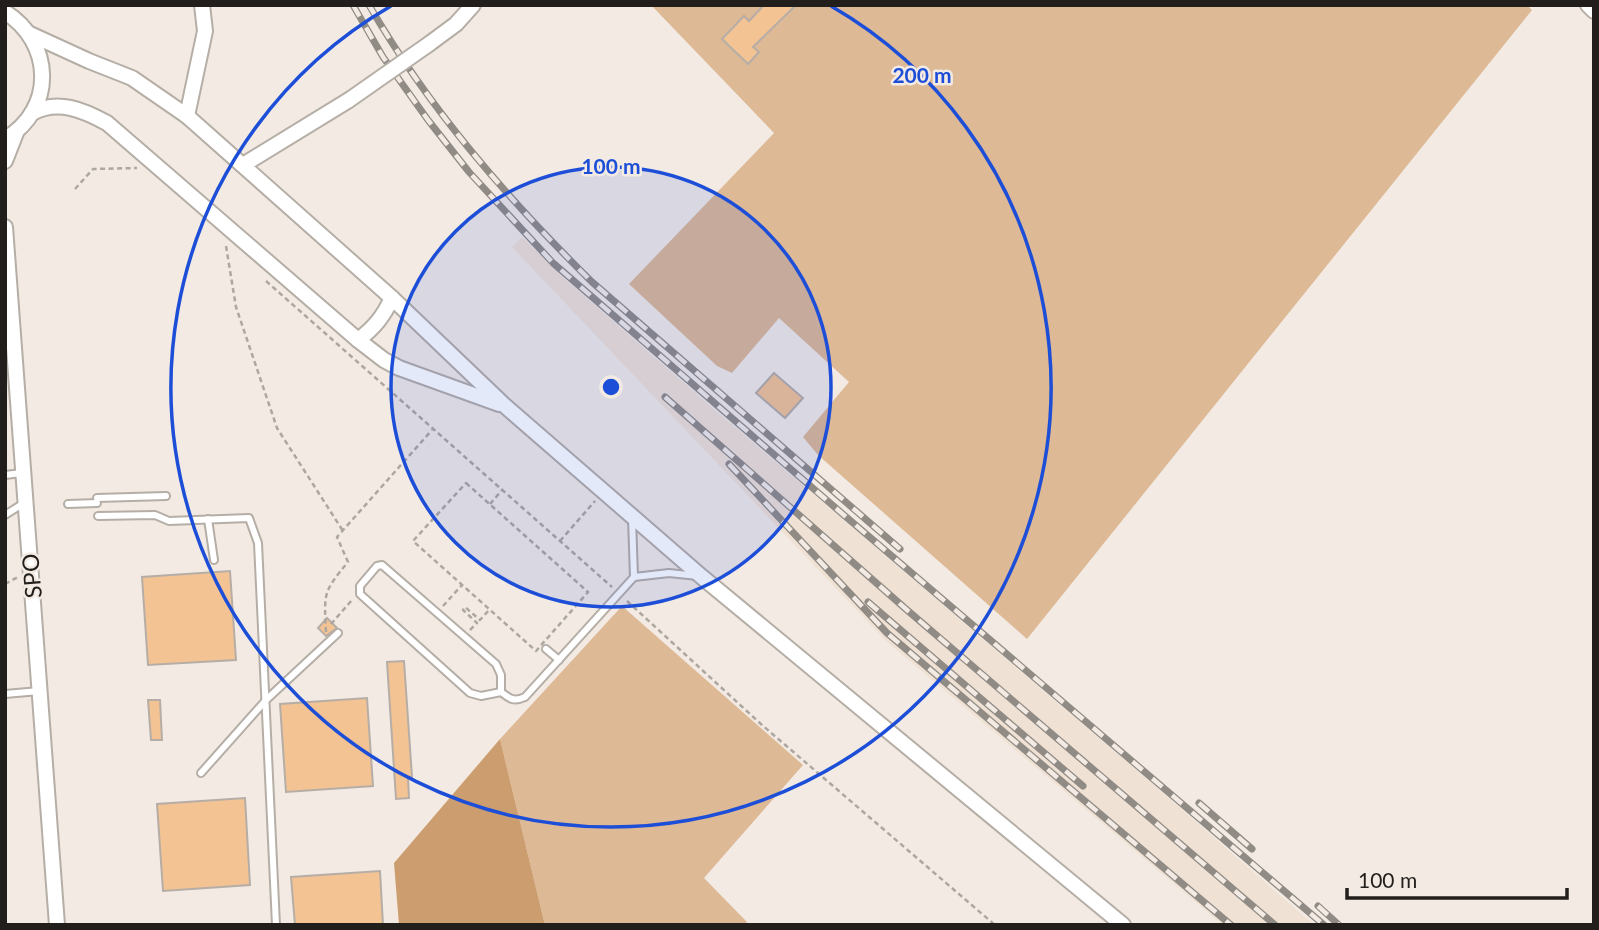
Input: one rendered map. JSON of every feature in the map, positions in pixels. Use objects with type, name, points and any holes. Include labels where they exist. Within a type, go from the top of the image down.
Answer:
[{"type":"street","points":[[187,116],[205,31],[202,5]]},
{"type":"street","points":[[243,165],[349,100],[456,24],[473,5]]},
{"type":"street","points":[[1588,5],[1594,11]]},
{"type":"street","points":[[5,12],[30,34],[40,53],[43,74],[40,94],[32,113]]},
{"type":"street","points":[[30,34],[132,78],[187,116],[392,298],[504,405],[702,577],[1123,925]]},
{"type":"street","points":[[5,161],[10,136],[32,113],[45,106],[83,110],[107,123],[384,360],[399,368],[504,405]]},
{"type":"street","name":"SPO","points":[[5,227],[57,925]]},
{"type":"street","points":[[358,340],[374,329],[392,298]]},
{"type":"lane","points":[[5,475],[22,473]]},
{"type":"lane","points":[[68,505],[97,500],[166,496]]},
{"type":"lane","points":[[5,515],[25,502]]},
{"type":"lane","points":[[98,516],[155,515],[169,521],[249,518],[258,544],[276,925]]},
{"type":"lane","points":[[632,516],[634,577]]},
{"type":"lane","points":[[208,519],[214,560]]},
{"type":"lane","points":[[501,692],[481,696],[470,692],[360,594],[360,586],[377,566],[382,565],[496,664],[501,675],[501,692],[509,699],[517,700],[524,697],[634,577],[669,573],[702,577]]},
{"type":"lane","points":[[201,773],[267,699],[338,633]]},
{"type":"lane","points":[[546,649],[559,660]]},
{"type":"lane","points":[[5,694],[41,691]]},
{"type":"path","points":[[75,189],[93,169],[139,168]]},
{"type":"path","points":[[237,255],[226,246],[236,307],[277,428],[343,531]]},
{"type":"path","points":[[257,273],[432,430],[503,489],[762,725],[995,925]]},
{"type":"path","points":[[360,594],[326,631],[324,606],[327,587],[348,562],[337,537],[432,430]]},
{"type":"path","points":[[466,483],[490,504],[588,592],[536,651],[413,541],[466,483]]},
{"type":"path","points":[[490,504],[503,489]]},
{"type":"path","points":[[560,541],[603,491]]},
{"type":"path","points":[[446,602],[462,585]]},
{"type":"path","points":[[465,636],[477,623],[463,610],[465,607],[480,620],[489,610]]},
{"type":"shaded area","points":[[651,5],[1527,5],[1532,10],[1027,639],[818,455],[803,437],[849,382],[779,318],[732,373],[717,366],[629,284],[774,133]]},
{"type":"shaded area","points":[[522,237],[560,275],[709,405],[1314,925],[1223,925],[885,640],[512,247]]},
{"type":"shaded area","points":[[622,606],[803,765],[704,878],[747,922],[744,925],[545,925],[500,739]]},
{"type":"shaded area","points":[[500,739],[545,925],[399,925],[394,863]]},
{"type":"building","points":[[764,5],[796,5],[753,47],[759,52],[748,64],[722,39],[744,16],[749,21]]},
{"type":"building","points":[[774,373],[803,398],[785,418],[756,393]]},
{"type":"building","points":[[230,571],[236,660],[148,665],[142,577]]},
{"type":"building","points":[[327,618],[337,628],[326,636],[318,628]]},
{"type":"building","points":[[404,661],[412,777],[408,777],[409,798],[396,799],[387,662]]},
{"type":"building","points":[[367,698],[373,786],[286,792],[280,704]]},
{"type":"building","points":[[148,700],[160,700],[162,740],[151,740]]},
{"type":"building","points":[[245,798],[250,885],[163,891],[157,804]]},
{"type":"building","points":[[380,871],[383,925],[295,925],[291,877]]},
{"type":"railway","points":[[353,5],[383,57],[428,120],[469,172],[553,263],[1324,925]]},
{"type":"railway","points":[[369,5],[417,80],[471,151],[560,250],[592,282],[900,549]]},
{"type":"railway","points":[[665,397],[907,610],[1275,925]]},
{"type":"railway","points":[[729,464],[887,633],[1231,925]]},
{"type":"railway","points":[[868,602],[1083,786]]},
{"type":"railway","points":[[1199,803],[1252,849]]},
{"type":"railway","points":[[1318,906],[1339,925]]}]
